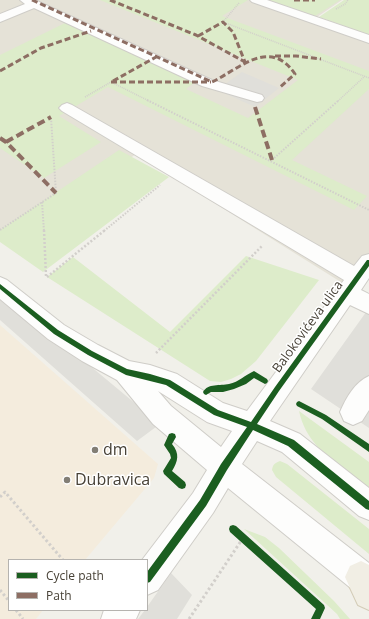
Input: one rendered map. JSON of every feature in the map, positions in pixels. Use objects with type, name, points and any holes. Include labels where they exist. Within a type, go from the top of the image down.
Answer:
[{"type":"street","points":[[256,0],[369,39]]},
{"type":"street","points":[[0,10],[28,1],[207,83],[256,98]]},
{"type":"street","points":[[0,18],[28,1]]},
{"type":"street","points":[[67,108],[358,277],[369,305]]},
{"type":"street","name":"Balokovićeva ulica","points":[[148,578],[203,503],[224,467],[252,426],[358,277]]},
{"type":"street","points":[[0,286],[56,332],[90,353],[126,372],[168,382],[216,413],[274,434],[291,443],[369,506]]},
{"type":"street","points":[[126,372],[162,415],[366,584]]},
{"type":"street","points":[[353,412],[369,388]]},
{"type":"street","points":[[117,619],[123,611]]},
{"type":"path","points":[[242,0],[223,22],[369,78]]},
{"type":"path","points":[[272,160],[365,76]]},
{"type":"path","points":[[0,230],[56,192],[51,117],[111,82],[272,160],[369,210]]},
{"type":"path","points":[[42,202],[46,276],[176,172]]},
{"type":"path","points":[[156,353],[277,230]]},
{"type":"path","points":[[0,498],[5,492],[62,559]]},
{"type":"path","points":[[189,619],[243,538]]},
{"type":"path","points":[[0,590],[8,600]]},
{"type":"path","points":[[17,611],[23,619]]},
{"type":"shaded area","points":[[0,0],[342,0],[317,17],[369,36],[369,268],[352,289],[136,154],[9,247],[0,240]]},
{"type":"shaded area","points":[[242,72],[279,88],[255,107],[217,90]]},
{"type":"shaded area","points":[[0,291],[160,424],[137,441],[0,320]]},
{"type":"shaded area","points":[[369,308],[369,428],[311,389]]},
{"type":"shaded area","points":[[0,325],[158,464],[154,478],[86,559],[8,559],[8,611],[42,611],[36,619],[0,619]]},
{"type":"shaded area","points":[[171,573],[192,595],[177,619],[138,619],[144,611],[148,611],[148,606]]},
{"type":"green space","points":[[100,0],[248,0],[222,16],[369,71],[369,89],[292,160],[367,196],[354,210],[108,87],[59,116],[101,142],[44,178],[0,148],[0,55],[65,23],[195,82],[186,89],[248,118],[298,80]]},
{"type":"green space","points":[[268,0],[340,0],[315,16]]},
{"type":"green space","points":[[344,0],[369,0],[369,35],[319,17]]},
{"type":"green space","points":[[119,150],[169,177],[43,272],[0,242],[0,230]]},
{"type":"green space","points":[[246,256],[319,280],[256,361],[241,374],[221,382],[210,381],[47,277],[73,257],[170,332]]},
{"type":"green space","points":[[299,411],[369,462],[369,487],[354,478],[316,446],[306,430]]},
{"type":"green space","points":[[280,461],[287,464],[369,529],[369,554],[276,477],[272,468],[274,464]]},
{"type":"green space","points":[[244,529],[265,537],[279,548],[334,601],[350,619],[340,619],[337,614]]},
{"type":"marked path","points":[[32,0],[212,82],[251,60],[265,57],[279,60],[291,68],[295,74],[279,88]]},
{"type":"marked path","points":[[110,0],[196,35],[245,62]]},
{"type":"marked path","points":[[294,0],[315,0]]},
{"type":"marked path","points":[[198,36],[223,22],[233,32],[245,62]]},
{"type":"marked path","points":[[0,71],[41,48],[91,31]]},
{"type":"marked path","points":[[275,56],[296,56],[321,59]]},
{"type":"marked path","points":[[113,81],[156,57]]},
{"type":"marked path","points":[[111,82],[211,82]]},
{"type":"marked path","points":[[255,107],[272,160]]},
{"type":"marked path","points":[[6,142],[51,117]]},
{"type":"marked path","points":[[0,138],[6,142],[56,193]]},
{"type":"cycle path","points":[[148,578],[203,503],[224,467],[277,389],[369,262]]},
{"type":"cycle path","points":[[0,286],[56,332],[90,353],[126,372],[168,382],[216,413],[248,424],[291,443],[369,506]]},
{"type":"cycle path","points":[[206,392],[210,389],[234,386],[254,374],[265,381]]},
{"type":"cycle path","points":[[299,404],[324,417],[369,448]]},
{"type":"cycle path","points":[[172,437],[168,445],[173,452],[174,458],[167,471],[182,485]]},
{"type":"cycle path","points":[[233,529],[321,608],[315,619]]},
{"type":"place","name":"dm","points":[[95,450]]},
{"type":"place","name":"Dubravica","points":[[67,480]]}]
